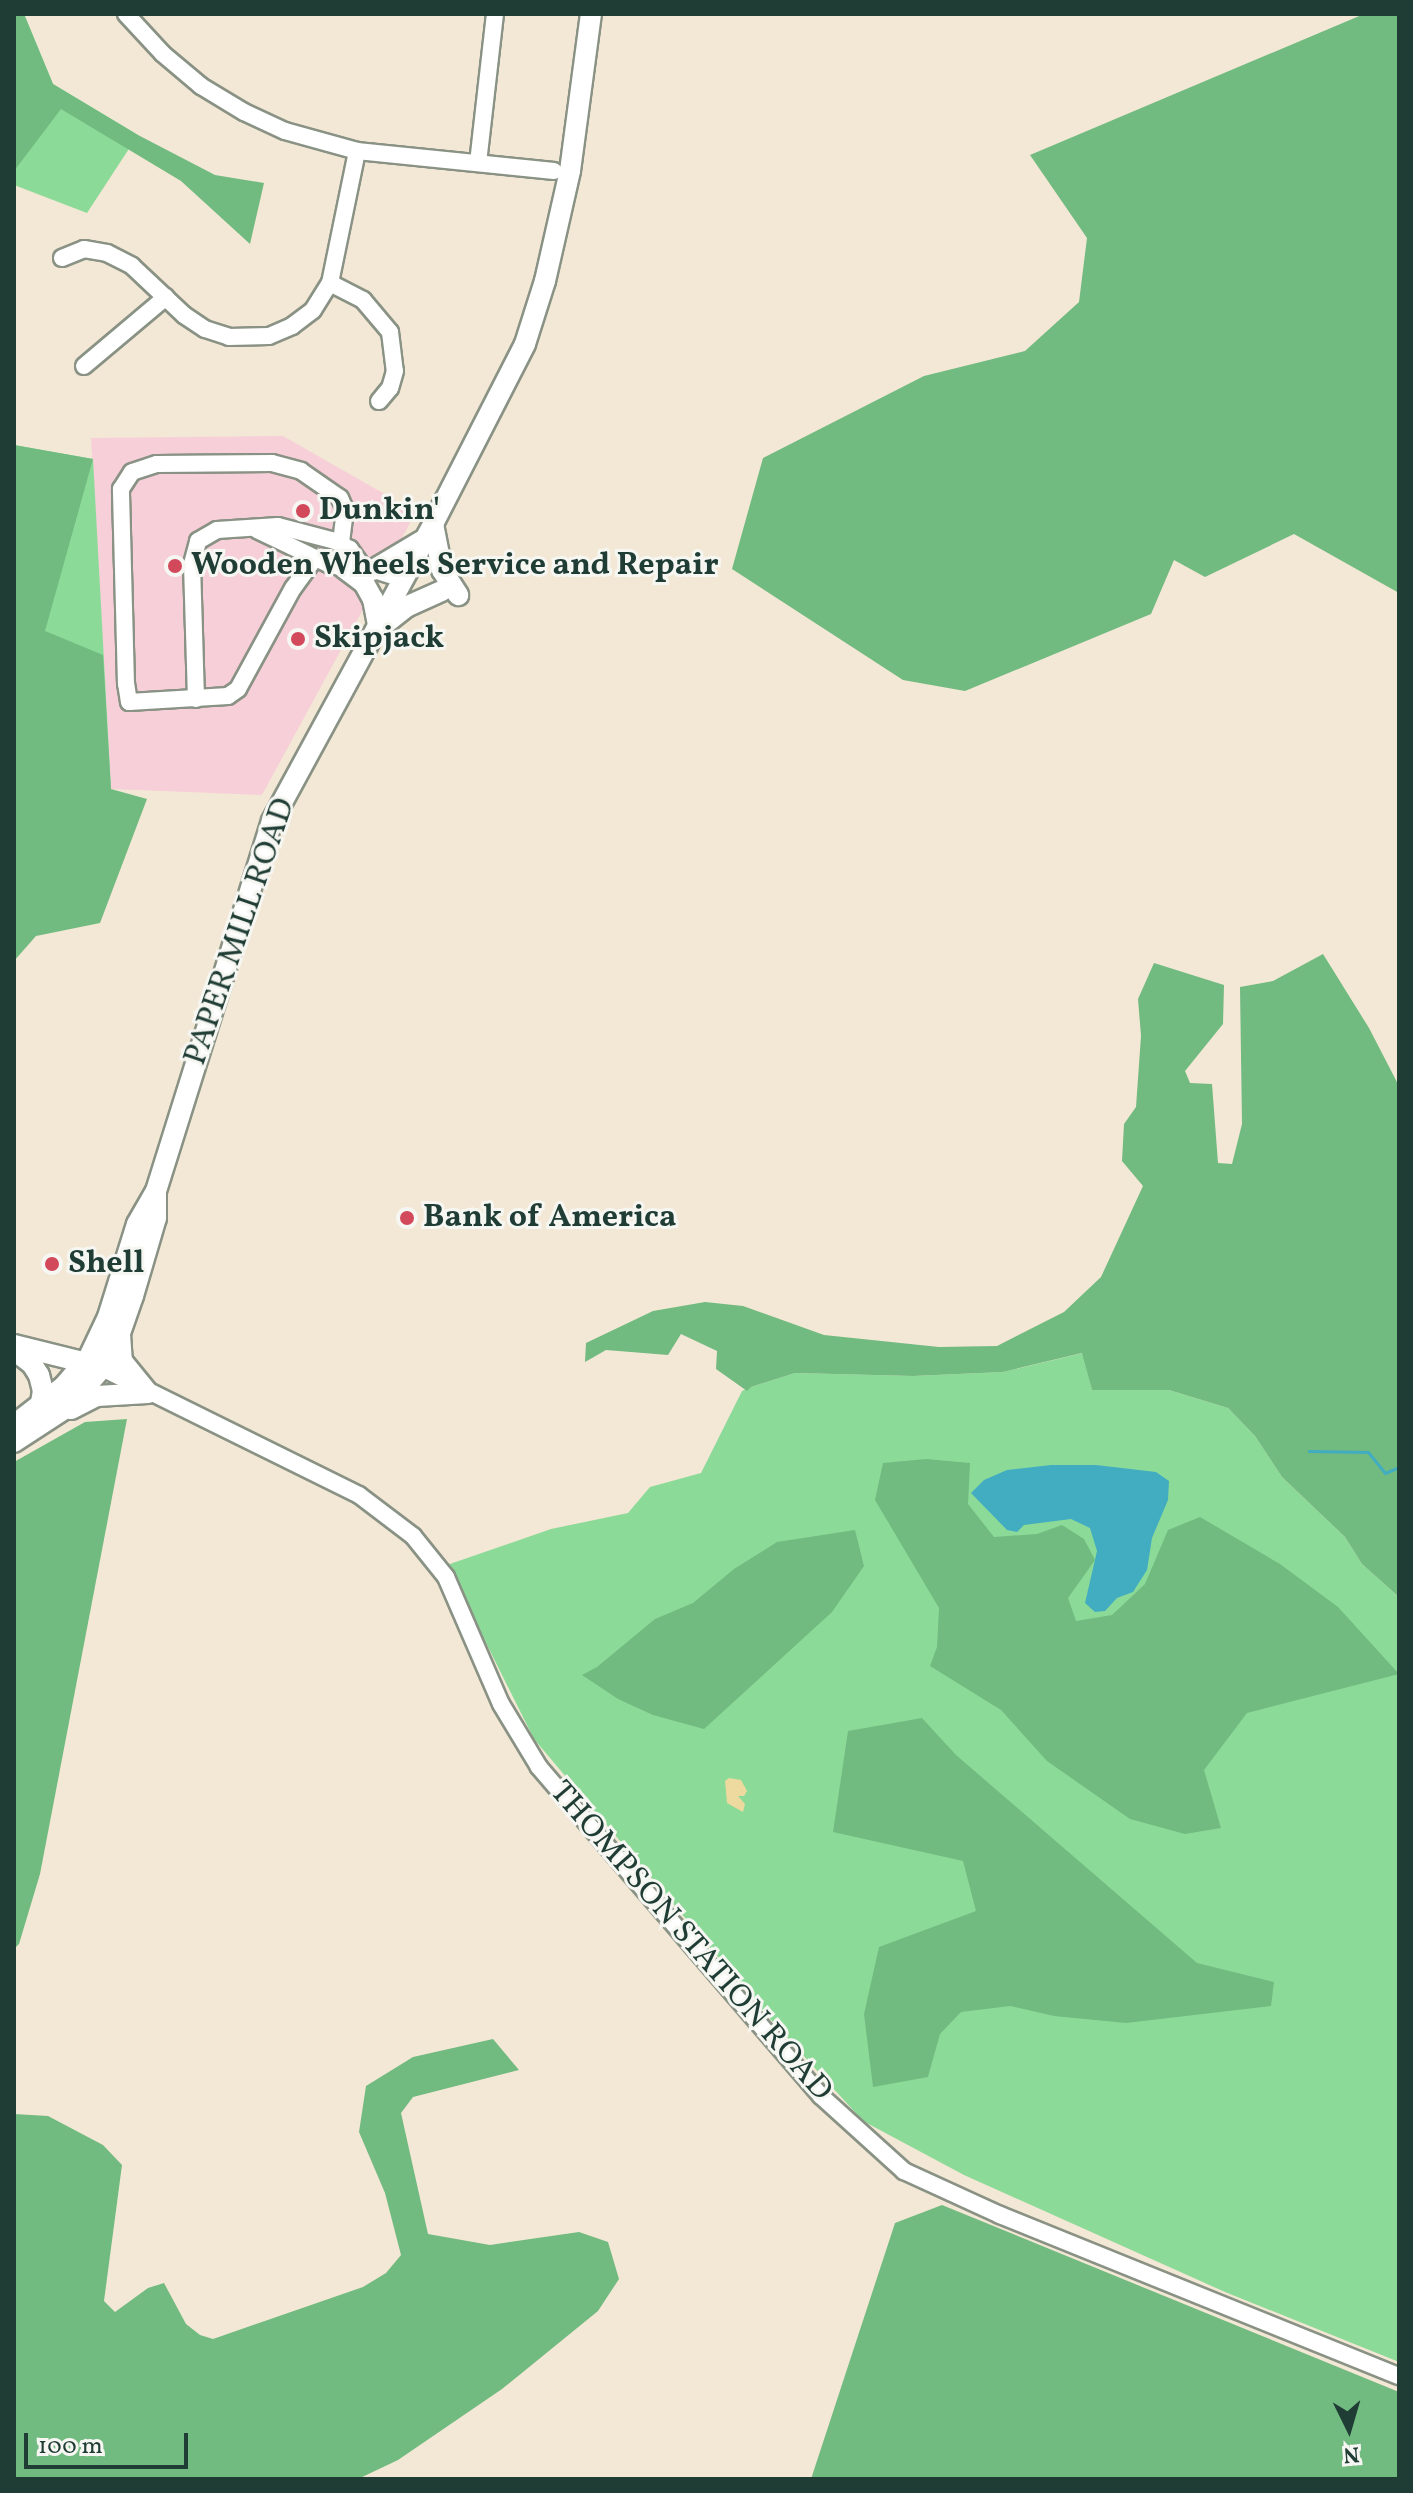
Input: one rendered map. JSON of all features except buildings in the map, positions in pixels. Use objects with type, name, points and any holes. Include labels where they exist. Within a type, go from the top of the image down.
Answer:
[{"type":"main road","name":"PAPER MILL ROAD","points":[[94,1365],[137,1224],[156,1191],[272,821],[514,369],[542,292],[570,171],[591,14]]},
{"type":"main road","points":[[432,527],[450,593],[408,606],[377,628],[373,599],[360,568],[419,544],[432,527]]},
{"type":"main road","name":"PAPER MILL ROAD","points":[[14,1425],[69,1406],[94,1365],[120,1333],[156,1218],[156,1191]]},
{"type":"main road","points":[[120,1333],[122,1361],[148,1393]]},
{"type":"main road","points":[[14,1347],[39,1375],[43,1391],[41,1416],[97,1396],[148,1393]]},
{"type":"main road","points":[[14,1347],[94,1365]]},
{"type":"main road","name":"PAPER MILL ROAD","points":[[14,1442],[41,1416]]},
{"type":"street","points":[[126,14],[181,70],[224,101],[285,131],[357,151],[554,171]]},
{"type":"street","points":[[478,163],[495,14]]},
{"type":"street","points":[[62,258],[84,249],[107,253],[132,266],[205,329],[229,337],[256,338],[280,332],[303,318],[321,299],[330,283],[357,151]]},
{"type":"street","points":[[330,283],[363,300],[390,332],[395,358],[394,380],[379,401]]},
{"type":"street","points":[[84,366],[166,297]]},
{"type":"street","points":[[315,558],[293,588],[238,689],[228,696],[129,702],[121,489],[132,472],[157,464],[272,463],[301,471],[340,498],[345,510],[341,544]]},
{"type":"street","points":[[196,699],[192,623],[194,547],[217,530],[257,530],[278,526],[308,531],[341,544],[350,549],[360,568]]},
{"type":"street","points":[[257,530],[315,558],[403,579]]},
{"type":"street","name":"THOMPSON STATION ROAD","points":[[94,1365],[359,1495],[413,1536],[446,1577],[501,1704],[539,1767],[821,2096],[904,2171],[1000,2215],[1399,2376]]},
{"type":"shaded area","points":[[283,436],[416,512],[262,795],[111,789],[91,438]]},
{"type":"green space","points":[[14,14],[24,14],[53,84],[138,135],[87,213],[14,185]]},
{"type":"green space","points":[[14,14],[24,14],[53,84],[138,135],[215,175],[264,183],[250,244],[181,181],[61,109],[14,171]]},
{"type":"green space","points":[[1364,14],[1399,14],[1399,593],[1294,534],[1205,577],[1174,560],[1151,614],[965,691],[903,680],[732,569],[763,458],[924,376],[1025,351],[1079,302],[1087,238],[1030,155]]},
{"type":"green space","points":[[14,445],[93,459],[111,789],[14,879]]},
{"type":"green space","points":[[14,445],[93,459],[45,631],[103,655],[111,789],[147,799],[100,923],[36,936],[14,961]]},
{"type":"green space","points":[[1323,954],[1369,1028],[1399,1086],[1399,1597],[1362,1564],[1345,1537],[1282,1477],[1255,1436],[1228,1408],[1169,1390],[1092,1390],[1082,1353],[1003,1372],[913,1376],[795,1373],[747,1391],[716,1369],[717,1351],[681,1334],[668,1355],[606,1350],[585,1362],[586,1343],[653,1311],[705,1302],[743,1306],[824,1335],[939,1347],[997,1346],[1064,1312],[1101,1277],[1143,1186],[1122,1161],[1124,1124],[1136,1107],[1141,1036],[1138,999],[1154,963],[1224,985],[1223,1024],[1185,1071],[1190,1083],[1212,1084],[1218,1163],[1232,1164],[1242,1124],[1240,987],[1273,981]]},
{"type":"green space","points":[[1083,1353],[1092,1390],[1169,1390],[1228,1408],[1255,1436],[1282,1477],[1345,1537],[1362,1564],[1399,1597],[1399,2362],[1225,2292],[964,2175],[863,2121],[772,2021],[534,1739],[447,1565],[551,1529],[628,1513],[650,1487],[701,1473],[742,1391],[751,1387],[795,1373],[913,1376],[1003,1372]]},
{"type":"green space","points":[[127,1419],[40,1874],[19,1944],[14,1949],[14,1462],[85,1422]]},
{"type":"green space","points":[[926,1459],[970,1463],[968,1504],[994,1537],[1037,1534],[1062,1525],[1084,1539],[1095,1560],[1068,1598],[1076,1621],[1112,1615],[1145,1584],[1168,1530],[1200,1517],[1280,1564],[1338,1607],[1399,1674],[1247,1713],[1204,1770],[1221,1828],[1185,1834],[1130,1819],[1047,1761],[1001,1710],[930,1666],[937,1647],[939,1608],[875,1500],[883,1463]]},
{"type":"green space","points":[[855,1530],[864,1566],[832,1612],[704,1729],[653,1715],[618,1699],[582,1675],[597,1667],[655,1619],[693,1603],[734,1569],[777,1542]]},
{"type":"green space","points":[[922,1718],[956,1755],[1197,1963],[1274,1982],[1271,2006],[1126,2023],[1054,2016],[1010,2006],[961,2012],[940,2034],[928,2077],[873,2087],[864,2014],[879,1947],[976,1911],[963,1861],[833,1832],[848,1731]]},
{"type":"green space","points":[[493,2039],[519,2070],[413,2097],[401,2113],[428,2234],[490,2245],[579,2232],[608,2242],[619,2279],[598,2311],[502,2389],[398,2460],[358,2479],[14,2479],[14,2114],[48,2116],[103,2145],[122,2165],[104,2301],[115,2312],[148,2288],[164,2283],[186,2324],[200,2335],[213,2339],[363,2287],[386,2273],[401,2255],[385,2193],[359,2132],[366,2086],[413,2057]]},
{"type":"green space","points":[[942,2205],[1399,2392],[1399,2479],[811,2479],[895,2223]]},
{"type":"sand","points":[[729,1778],[741,1780],[747,1791],[744,1796],[738,1796],[745,1804],[743,1812],[727,1803],[725,1781]]},
{"type":"water","points":[[1051,1465],[1096,1465],[1156,1472],[1169,1481],[1168,1500],[1152,1538],[1147,1570],[1133,1592],[1117,1598],[1105,1611],[1095,1612],[1085,1603],[1097,1551],[1090,1528],[1071,1519],[1024,1525],[1017,1532],[1007,1530],[971,1493],[984,1480],[1007,1470]]},
{"type":"waterway","points":[[1309,1451],[1368,1452],[1385,1473],[1399,1467]]},
{"type":"place","name":"Dunkin'","points":[[303,511]]},
{"type":"place","name":"Wooden Wheels Service and Repair","points":[[175,566]]},
{"type":"place","name":"Skipjack","points":[[298,639]]},
{"type":"place","name":"Bank of America","points":[[407,1218]]},
{"type":"place","name":"Shell","points":[[52,1264]]}]
